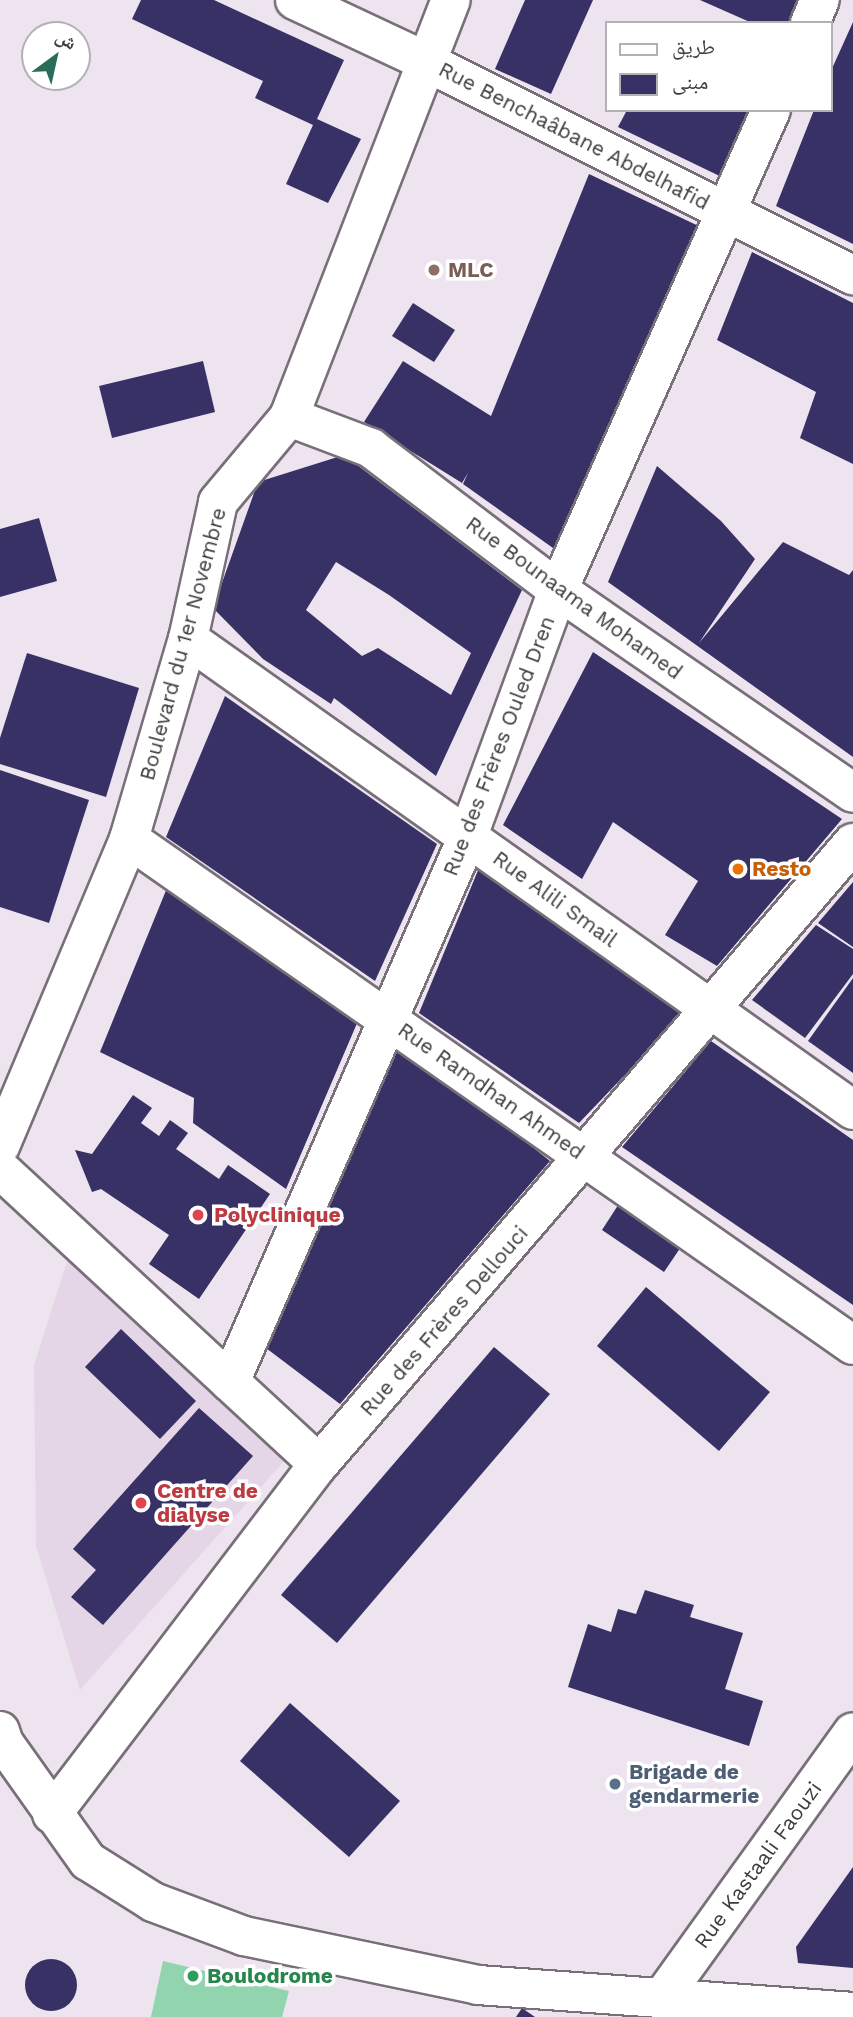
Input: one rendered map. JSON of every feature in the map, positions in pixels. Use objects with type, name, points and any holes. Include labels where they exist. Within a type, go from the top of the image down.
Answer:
[{"type":"street","name":"Rue Benchaâbane Abdelhafid","points":[[295,0],[425,61],[853,275]]},
{"type":"street","name":"Boulevard du 1er Novembre","points":[[0,1146],[129,839],[188,639],[218,502],[289,417],[425,61],[451,0]]},
{"type":"street","points":[[811,21],[820,0]]},
{"type":"street","name":"Rue des Frères Ouled Dren","points":[[230,1382],[467,836],[558,590],[770,112]]},
{"type":"street","name":"Rue Bounaama Mohamed","points":[[289,417],[372,447],[558,590],[853,793]]},
{"type":"street","name":"Rue Alili Smail","points":[[188,639],[853,1110]]},
{"type":"street","name":"Rue Ramdhan Ahmed","points":[[129,839],[853,1345]]},
{"type":"street","name":"Rue des Frères Dellouci","points":[[52,1814],[319,1464],[853,842]]},
{"type":"street","points":[[0,1169],[319,1464]]},
{"type":"street","points":[[0,1731],[4,1744],[88,1861],[153,1902],[243,1936],[478,1985],[853,2012]]},
{"type":"street","name":"Rue Kastaali Faouzi","points":[[662,1998],[853,1732]]},
{"type":"shaded area","name":"Centre de dialyse","points":[[69,1255],[286,1459],[80,1690],[36,1546],[34,1365]]},
{"type":"green space","name":"Boulodrome","points":[[163,1961],[289,1991],[282,2017],[151,2017]]},
{"type":"building","points":[[141,0],[214,0],[344,60],[317,119],[361,139],[328,203],[286,184],[313,125],[255,98],[263,81],[132,19]]},
{"type":"building","points":[[525,0],[593,0],[551,94],[495,69]]},
{"type":"building","points":[[700,0],[802,0],[793,21],[747,21]]},
{"type":"building","points":[[853,22],[853,244],[776,206],[813,112],[832,112],[832,69]]},
{"type":"building","points":[[626,112],[766,112],[732,182],[618,127]]},
{"type":"building","points":[[589,174],[707,230],[560,553],[463,484],[468,473],[462,483],[364,422],[403,361],[491,416]]},
{"type":"building","points":[[752,252],[853,303],[853,464],[800,438],[816,392],[717,340]]},
{"type":"building","points":[[413,303],[455,330],[434,362],[392,336]]},
{"type":"building","points":[[203,361],[215,412],[112,438],[99,386]]},
{"type":"building","points":[[344,455],[522,590],[436,776],[334,698],[331,704],[263,659],[213,608],[258,482]],"holes":[[[336,562],[389,595],[471,653],[451,695],[378,648],[362,656],[306,610]]]},
{"type":"building","points":[[657,466],[721,521],[755,559],[699,643],[783,542],[849,575],[853,570],[853,757],[608,582]]},
{"type":"building","points":[[39,518],[57,581],[0,597],[0,529]]},
{"type":"building","points":[[593,652],[842,819],[717,966],[665,935],[698,881],[613,822],[582,879],[503,825]]},
{"type":"building","points":[[27,653],[139,688],[106,797],[0,764],[0,738]]},
{"type":"building","points":[[225,696],[437,844],[375,981],[166,837]]},
{"type":"building","points":[[0,770],[89,800],[49,923],[0,907]]},
{"type":"building","points":[[479,868],[685,1012],[579,1123],[419,1013]]},
{"type":"building","points":[[853,882],[853,947],[818,923]]},
{"type":"building","points":[[167,888],[358,1021],[286,1189],[193,1123],[194,1098],[100,1052]]},
{"type":"building","points":[[816,925],[853,949],[853,974],[805,1038],[752,1000]]},
{"type":"building","points":[[853,978],[853,1073],[808,1041]]},
{"type":"building","points":[[711,1041],[853,1140],[853,1305],[622,1147]]},
{"type":"building","points":[[395,1048],[481,1106],[550,1161],[340,1404],[262,1345],[314,1240]]},
{"type":"building","name":"Polyclinique","points":[[133,1095],[152,1108],[141,1123],[159,1136],[170,1120],[188,1133],[176,1149],[219,1179],[228,1165],[270,1194],[199,1299],[149,1264],[169,1235],[101,1189],[92,1192],[75,1150],[92,1154]]},
{"type":"building","points":[[624,1196],[687,1238],[664,1272],[602,1230]]},
{"type":"building","points":[[646,1287],[770,1392],[719,1451],[597,1346]]},
{"type":"building","points":[[121,1329],[196,1401],[160,1439],[85,1367]]},
{"type":"building","points":[[494,1347],[550,1394],[337,1643],[281,1595]]},
{"type":"building","points":[[199,1408],[253,1456],[103,1625],[71,1597],[96,1570],[73,1549]]},
{"type":"building","points":[[645,1590],[694,1605],[690,1617],[743,1633],[725,1689],[763,1701],[749,1746],[568,1687],[588,1624],[611,1632],[618,1609],[636,1614]]},
{"type":"building","points":[[290,1703],[400,1801],[349,1857],[240,1761]]},
{"type":"building","points":[[853,1867],[853,1968],[798,1963],[796,1947]]},
{"type":"building","points":[[51,1959],[70,1966],[77,1985],[70,2004],[51,2011],[32,2004],[25,1985],[32,1966]]},
{"type":"building","points":[[522,2008],[535,2017],[516,2017]]},
{"type":"place","name":"MLC","points":[[434,270]]},
{"type":"place","name":"Resto","points":[[738,869]]},
{"type":"place","name":"Polyclinique","points":[[198,1215]]},
{"type":"place","name":"Centre de dialyse","points":[[141,1503]]},
{"type":"place","name":"Brigade de gendarmerie","points":[[615,1784]]},
{"type":"place","name":"Boulodrome","points":[[193,1976]]}]
